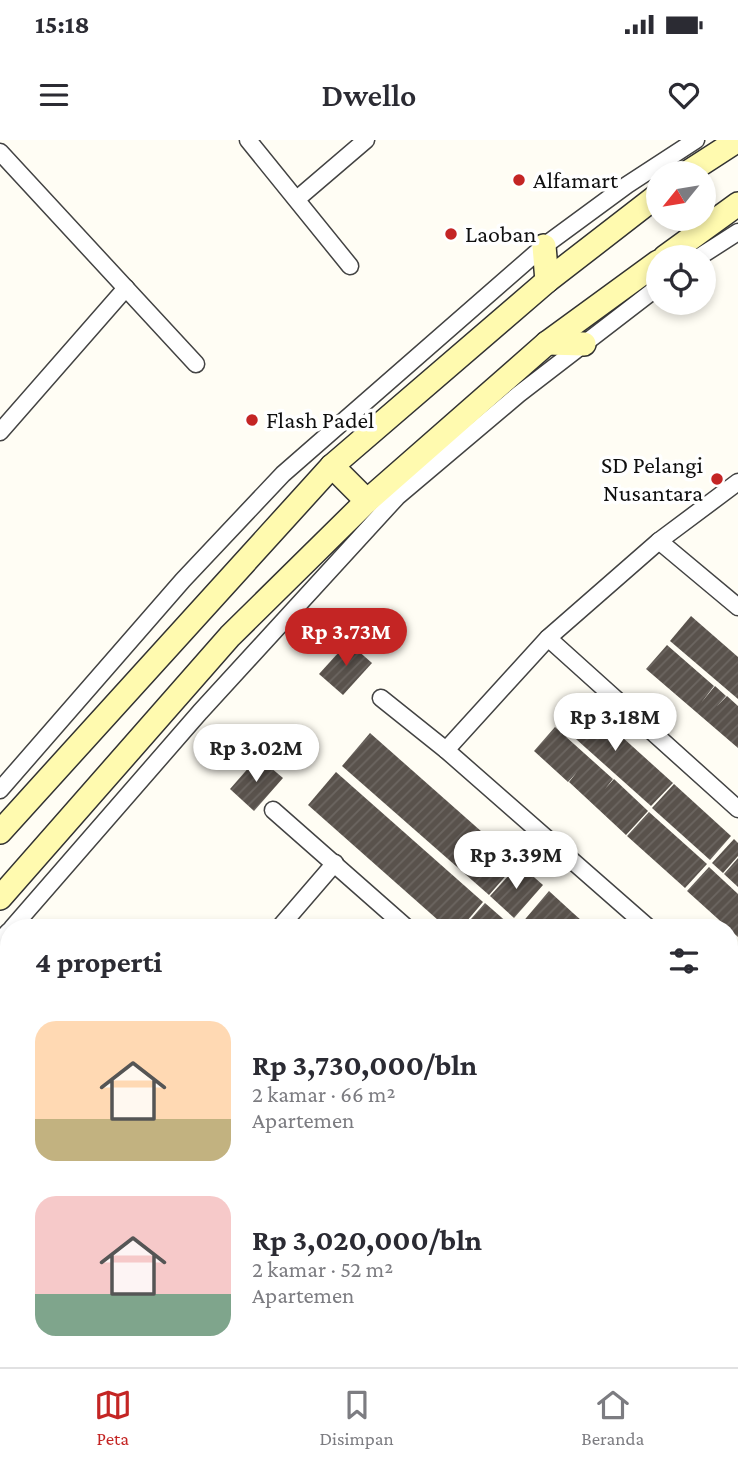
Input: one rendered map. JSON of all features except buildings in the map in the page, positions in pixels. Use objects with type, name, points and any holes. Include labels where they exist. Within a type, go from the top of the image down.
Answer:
[{"type":"street","points":[[248,140],[349,266]]},
{"type":"street","points":[[297,199],[366,140]]},
{"type":"street","points":[[0,790],[183,580],[283,474],[544,246],[627,185],[696,140]]},
{"type":"street","points":[[706,161],[738,140]]},
{"type":"street","points":[[0,152],[197,364]]},
{"type":"street","points":[[0,832],[332,466],[547,281],[646,204]]},
{"type":"street","points":[[682,245],[738,204]]},
{"type":"street","points":[[716,247],[738,233]]},
{"type":"street","points":[[544,246],[547,281]]},
{"type":"street","points":[[0,898],[230,636],[367,501],[547,343],[646,271]]},
{"type":"street","points":[[2,423],[126,288]]},
{"type":"street","points":[[19,919],[209,701],[397,497],[519,394],[646,295]]},
{"type":"street","points":[[547,343],[584,344]]},
{"type":"street","points":[[332,466],[367,501]]},
{"type":"street","points":[[446,750],[548,638],[659,541],[738,482]]},
{"type":"street","points":[[659,541],[738,607]]},
{"type":"street","points":[[548,638],[738,809]]},
{"type":"street","points":[[381,698],[446,750],[639,919]]},
{"type":"street","points":[[273,810],[397,919]]},
{"type":"street","points":[[287,919],[335,863]]},
{"type":"place","name":"Alfamart","points":[[519,180]]},
{"type":"place","name":"Laoban","points":[[451,234]]},
{"type":"place","name":"Flash Padel","points":[[252,420]]},
{"type":"place","name":"SD Pelangi Nusantara","points":[[717,479]]}]
